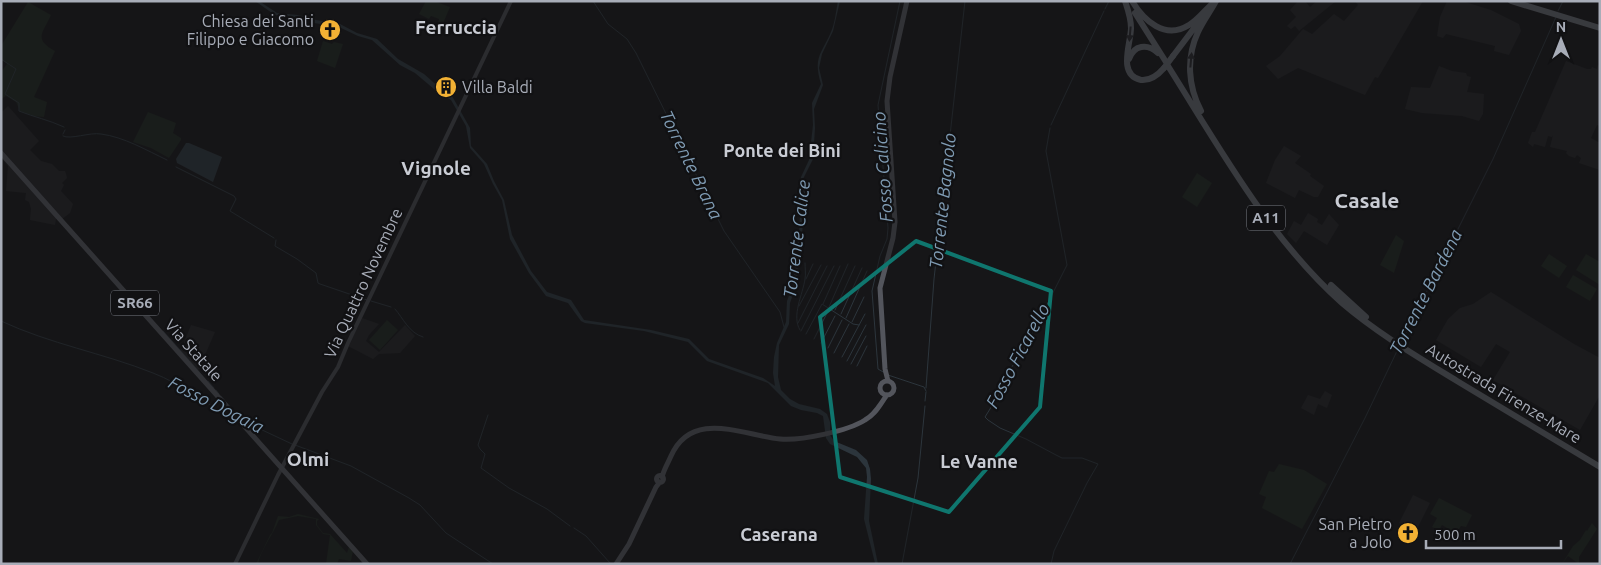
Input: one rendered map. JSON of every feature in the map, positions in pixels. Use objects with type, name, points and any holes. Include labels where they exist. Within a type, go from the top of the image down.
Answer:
[{"type":"highway","points":[[1129,1],[1150,23],[1160,28],[1172,30],[1190,25],[1215,1]]},
{"type":"highway","points":[[1129,1],[1131,30],[1127,58],[1128,68],[1133,76],[1146,80],[1156,76],[1193,36],[1215,1]]},
{"type":"highway","name":"Autostrada Firenze-Mare","points":[[1129,1],[1266,213],[1296,250],[1343,297],[1397,342]]},
{"type":"highway","points":[[1204,117],[1194,97],[1190,78],[1190,58],[1193,36],[1197,25],[1215,1]]},
{"type":"highway","points":[[1511,1],[1600,26]]},
{"type":"highway","points":[[1522,1],[1600,26]]},
{"type":"highway","points":[[1128,68],[1128,61],[1132,53],[1143,46],[1154,50],[1168,63]]},
{"type":"highway","name":"Autostrada Firenze-Mare","points":[[1168,63],[1247,190],[1282,238],[1320,281],[1342,302],[1404,347],[1600,466]]},
{"type":"main road","name":"Via Quattro Novembre","points":[[235,564],[278,475],[322,392],[338,368],[368,300],[511,1]]},
{"type":"main road","points":[[885,394],[880,388],[886,378],[880,294],[882,278],[895,228],[887,126],[887,97],[907,1]]},
{"type":"main road","name":"Via Statale","points":[[1,153],[367,564]]},
{"type":"main road","points":[[885,394],[891,393],[893,389],[892,384],[886,378]]},
{"type":"main road","points":[[616,564],[629,544],[674,449],[690,433],[699,429],[720,428],[786,439],[816,435],[857,425],[876,411],[885,394]]},
{"type":"main road","points":[[278,475],[283,473],[289,475]]},
{"type":"highlighted area","points":[[916,241],[1051,291],[1040,407],[949,512],[840,477],[820,317]]},
{"type":"shaded area","points":[[255,1],[259,1],[277,13],[298,15],[340,24],[357,33],[377,39],[398,59],[424,74],[452,96],[470,128],[471,146],[487,164],[504,200],[512,235],[531,271],[547,292],[571,300],[584,320],[651,330],[689,339],[709,359],[763,378],[775,386],[773,373],[774,357],[777,343],[786,322],[787,301],[793,285],[800,214],[804,199],[804,192],[800,184],[801,177],[809,160],[813,125],[812,103],[821,84],[818,68],[819,56],[832,28],[838,1],[840,1],[833,31],[822,54],[819,68],[823,85],[814,109],[813,159],[802,181],[807,201],[803,214],[797,282],[790,303],[789,324],[779,345],[778,377],[781,390],[790,399],[799,404],[820,409],[827,414],[830,422],[830,435],[834,441],[856,450],[867,460],[871,479],[869,521],[878,564],[875,563],[864,519],[866,468],[857,457],[830,444],[826,438],[823,416],[791,406],[768,383],[707,361],[688,342],[644,331],[585,323],[581,321],[568,303],[546,296],[529,273],[510,239],[502,200],[484,164],[470,148],[466,126],[451,100],[415,73],[400,65],[372,40],[339,27],[275,15]]},
{"type":"shaded area","points":[[426,1],[434,1],[450,7],[442,26],[438,24],[439,19],[431,16],[429,19],[419,14]]},
{"type":"shaded area","points":[[1298,1],[1305,1],[1310,7],[1317,1],[1336,1],[1299,31],[1295,26],[1291,29],[1287,26],[1296,17],[1290,10]]},
{"type":"shaded area","points":[[1355,1],[1423,1],[1378,78],[1375,77],[1365,95],[1298,68],[1278,79],[1266,66],[1280,56],[1303,29],[1312,34],[1334,14],[1344,21],[1358,5]]},
{"type":"shaded area","points":[[1447,1],[1462,1],[1491,10],[1519,24],[1521,31],[1509,55],[1494,51],[1495,46],[1446,34],[1443,38],[1437,36],[1440,17]]},
{"type":"shaded area","points":[[28,2],[51,15],[43,31],[42,39],[48,47],[55,51],[34,97],[47,102],[44,117],[33,116],[20,111],[16,102],[6,96],[1,99],[1,72],[7,64],[1,59],[1,46]]},
{"type":"shaded area","points":[[323,41],[332,44],[334,42],[343,44],[335,68],[317,61]]},
{"type":"shaded area","points":[[1566,61],[1587,69],[1592,67],[1597,69],[1598,65],[1600,66],[1600,126],[1597,125],[1591,138],[1600,143],[1600,170],[1579,163],[1581,158],[1577,155],[1575,158],[1569,156],[1566,153],[1567,151],[1550,147],[1553,135],[1552,137],[1548,136],[1545,147],[1534,144],[1533,147],[1528,143],[1532,132],[1535,132]]},
{"type":"shaded area","points":[[1439,66],[1452,71],[1466,73],[1467,76],[1471,77],[1467,92],[1484,94],[1483,114],[1479,121],[1462,116],[1422,113],[1405,109],[1411,87],[1430,88]]},
{"type":"shaded area","points":[[8,106],[39,141],[30,150],[41,161],[52,164],[59,171],[65,171],[67,178],[62,183],[64,185],[61,191],[73,204],[70,213],[62,219],[56,219],[55,225],[30,220],[31,209],[29,202],[25,200],[26,193],[6,191],[8,166],[1,158],[1,113]]},
{"type":"shaded area","points":[[148,112],[176,123],[173,133],[181,138],[181,140],[169,158],[151,148],[133,142]]},
{"type":"shaded area","points":[[186,143],[222,157],[213,182],[177,163],[176,159]]},
{"type":"shaded area","points":[[1284,146],[1301,156],[1295,163],[1324,186],[1318,197],[1299,190],[1295,198],[1266,183],[1275,160]]},
{"type":"shaded area","points":[[1197,173],[1212,183],[1197,207],[1182,197]]},
{"type":"shaded area","points":[[1308,213],[1318,219],[1317,222],[1322,225],[1329,214],[1339,225],[1327,245],[1304,231],[1296,243],[1287,234],[1294,221],[1301,225]]},
{"type":"shaded area","points":[[1396,235],[1404,241],[1394,273],[1380,265]]},
{"type":"shaded area","points":[[1549,254],[1567,266],[1559,278],[1541,266]]},
{"type":"shaded area","points":[[1586,254],[1600,262],[1600,285],[1576,270]]},
{"type":"shaded area","points":[[1573,275],[1597,289],[1590,301],[1566,287]]},
{"type":"shaded area","points":[[1491,292],[1600,358],[1600,395],[1580,430],[1493,380],[1510,352],[1496,344],[1481,367],[1436,340],[1448,319],[1460,308],[1473,304]]},
{"type":"shaded area","points":[[362,318],[379,324],[366,341],[379,352],[405,325],[415,336],[400,353],[379,354],[373,359],[348,346]]},
{"type":"shaded area","points":[[387,320],[398,330],[380,350],[369,340]]},
{"type":"shaded area","points":[[191,325],[215,332],[205,355],[210,361],[195,372],[179,355]]},
{"type":"shaded area","points":[[1325,391],[1332,395],[1327,408],[1318,404],[1314,415],[1301,408],[1308,395],[1320,399]]},
{"type":"shaded area","points":[[1279,464],[1304,470],[1327,484],[1302,529],[1262,508],[1266,497],[1259,494],[1269,471],[1274,472]]},
{"type":"shaded area","points":[[1413,495],[1430,503],[1416,531],[1399,523]]},
{"type":"shaded area","points":[[1439,498],[1472,515],[1466,527],[1454,528],[1450,532],[1442,525],[1439,530],[1432,527],[1437,518],[1430,514]]},
{"type":"shaded area","points":[[1600,510],[1592,523],[1597,529],[1579,557],[1579,564],[1568,556],[1562,564],[1573,546],[1587,531]]},
{"type":"shaded area","points":[[298,514],[319,519],[317,525],[323,533],[330,534],[347,553],[349,547],[353,551],[351,561],[339,559],[337,564],[326,564],[330,535],[323,534],[316,525],[316,519],[298,516],[279,520],[272,533],[278,516],[289,517]]},
{"type":"waterway","name":"Torrente Brana","points":[[593,1],[608,24],[627,39],[636,53],[724,231],[780,312],[784,327]]},
{"type":"waterway","name":"Fosso Calicino","points":[[885,373],[878,369],[872,291],[880,256],[887,239],[888,228],[878,105],[900,1]]},
{"type":"waterway","name":"Torrente Bagnolo","points":[[926,388],[934,279],[965,1]]},
{"type":"waterway","name":"Fosso Ficarello","points":[[1105,9],[1109,1]]},
{"type":"waterway","name":"Torrente Bardena","points":[[1558,11],[1563,1]]},
{"type":"waterway","name":"Fosso Ficarello","points":[[1051,125],[1104,11]]},
{"type":"waterway","name":"Torrente Bardena","points":[[1401,343],[1493,159],[1556,17]]},
{"type":"waterway","points":[[1,59],[16,69],[5,94],[19,103],[19,111],[64,127]]},
{"type":"waterway","name":"Fosso Ficarello","points":[[1050,128],[1046,151],[1067,265],[1024,350],[1011,368],[1003,388],[985,417],[1000,428],[1062,458],[1082,458],[1098,464],[1054,551],[1051,564]]},
{"type":"waterway","points":[[63,134],[65,130]]},
{"type":"waterway","points":[[63,136],[96,134],[110,136],[135,144],[167,160]]},
{"type":"waterway","points":[[176,167],[234,196],[236,199],[230,211],[274,238]]},
{"type":"waterway","points":[[276,240],[275,246],[316,273],[318,283],[367,300]]},
{"type":"waterway","name":"Torrente Calice","points":[[800,330],[797,312],[805,279],[805,263]]},
{"type":"waterway","name":"Torrente Calice","points":[[806,279],[813,264]]},
{"type":"waterway","points":[[829,307],[848,264]]},
{"type":"waterway","name":"Torrente Calice","points":[[799,306],[821,265]]},
{"type":"waterway","points":[[798,323],[827,266]]},
{"type":"waterway","points":[[801,331],[834,266]]},
{"type":"waterway","points":[[823,304],[840,266]]},
{"type":"waterway","points":[[835,310],[855,266]]},
{"type":"waterway","points":[[841,314],[862,268]]},
{"type":"waterway","points":[[846,318],[867,271]]},
{"type":"waterway","points":[[852,322],[864,297]]},
{"type":"waterway","points":[[371,301],[391,307]]},
{"type":"waterway","points":[[806,334],[822,304],[853,324],[859,325]]},
{"type":"waterway","points":[[395,309],[410,329],[423,337]]},
{"type":"waterway","points":[[814,339],[828,311]]},
{"type":"waterway","points":[[842,357],[865,314]]},
{"type":"waterway","points":[[821,343],[835,316]]},
{"type":"waterway","points":[[828,348],[842,320]]},
{"type":"waterway","name":"Fosso Dogaia","points":[[1,321],[38,336],[153,373],[232,417]]},
{"type":"waterway","points":[[834,353],[849,324]]},
{"type":"waterway","points":[[847,361],[866,325]]},
{"type":"waterway","points":[[163,331],[189,360]]},
{"type":"waterway","points":[[851,364],[866,336]]},
{"type":"waterway","points":[[857,366],[867,346]]},
{"type":"waterway","name":"Torrente Bardena","points":[[1290,564],[1398,349]]},
{"type":"waterway","points":[[190,361],[206,380]]},
{"type":"waterway","name":"Fosso Calicino","points":[[888,375],[924,387],[926,391]]},
{"type":"waterway","points":[[208,381],[214,388]]},
{"type":"waterway","points":[[216,390],[219,394]]},
{"type":"waterway","name":"Torrente Bagnolo","points":[[925,401],[926,392]]},
{"type":"waterway","points":[[221,396],[232,409]]},
{"type":"waterway","name":"Torrente Bagnolo","points":[[902,564],[918,478],[925,406]]},
{"type":"waterway","name":"Fosso Dogaia","points":[[233,410],[243,420]]},
{"type":"waterway","points":[[488,415],[478,445],[485,454],[481,468],[509,488],[547,509],[570,526]]},
{"type":"waterway","name":"Fosso Dogaia","points":[[243,421],[292,444]]},
{"type":"waterway","name":"Fosso Dogaia","points":[[295,445],[351,466],[409,498],[420,505],[446,533],[493,564]]},
{"type":"waterway","points":[[574,528],[586,536],[610,563]]},
{"type":"place","name":"Chiesa dei Santi Filippo e Giacomo","points":[[330,30]]},
{"type":"place","name":"Villa Baldi","points":[[446,87]]},
{"type":"place","name":"San Pietro a Jolo","points":[[1408,533]]},
{"type":"district","name":"Ferruccia","points":[[456,27]]},
{"type":"district","name":"Ponte dei Bini","points":[[782,151]]},
{"type":"district","name":"Vignole","points":[[436,168]]},
{"type":"district","name":"Casale","points":[[1367,201]]},
{"type":"district","name":"Olmi","points":[[308,459]]},
{"type":"district","name":"Le Vanne","points":[[979,462]]},
{"type":"district","name":"Caserana","points":[[779,535]]}]
